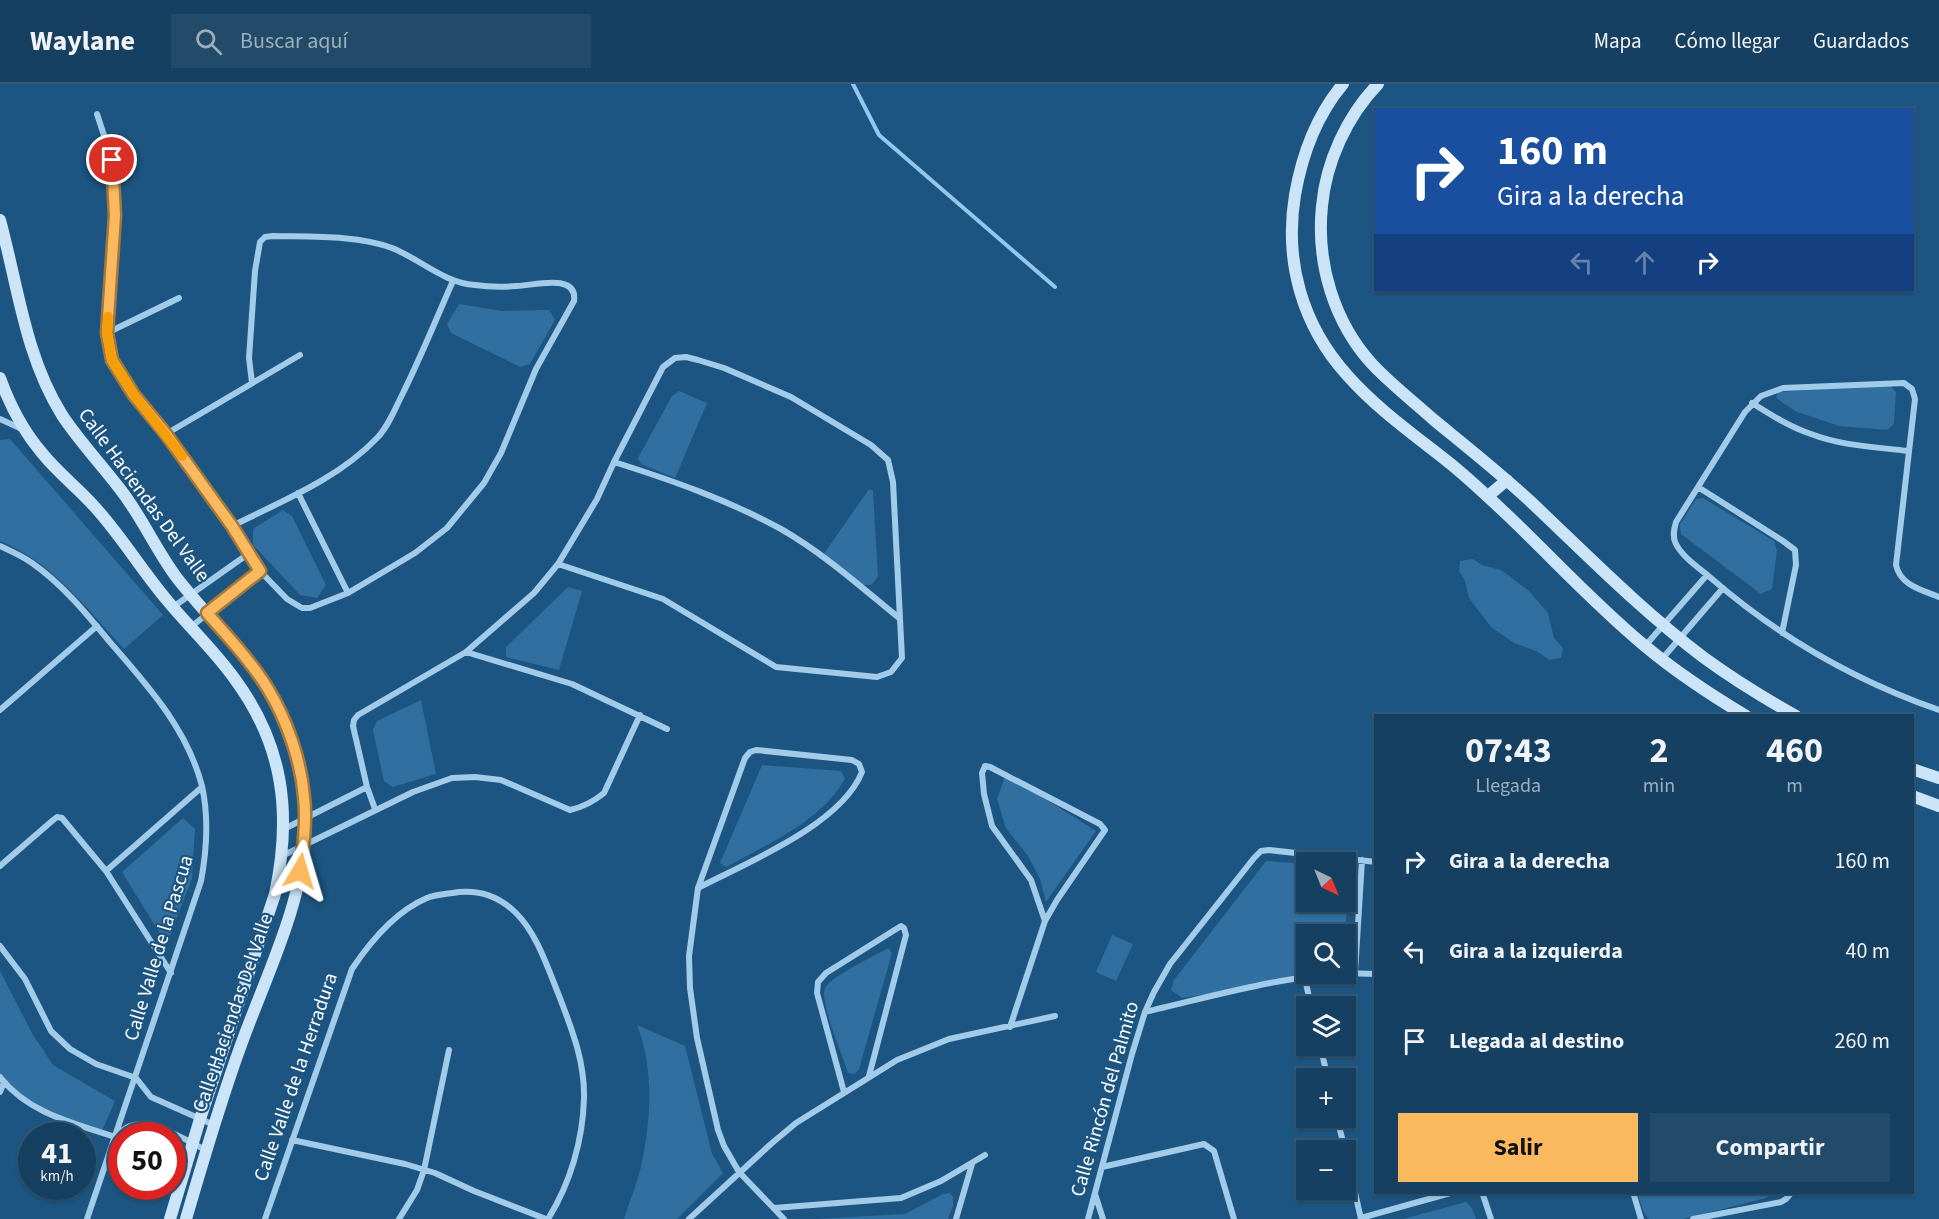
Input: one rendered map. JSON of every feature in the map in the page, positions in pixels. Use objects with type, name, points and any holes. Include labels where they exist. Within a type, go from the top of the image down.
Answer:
[{"type":"main road","points":[[1343,84],[1333,96],[1307,147],[1292,217],[1291,247],[1296,278],[1317,332],[1347,376],[1388,415],[1449,462],[1488,496],[1595,601],[1645,646],[1698,686],[1743,714]]},
{"type":"main road","points":[[1378,84],[1356,111],[1341,139],[1323,193],[1320,223],[1321,252],[1334,300],[1357,346],[1372,364],[1507,480],[1663,625],[1725,672],[1793,714]]},
{"type":"main road","name":"Calle Haciendas Del Valle","points":[[0,220],[27,337],[50,392],[62,414],[85,446],[121,490],[177,578],[252,666],[268,689],[280,711],[295,754],[304,797],[304,845],[293,903],[240,1048],[186,1219]]},
{"type":"main road","name":"Calle Haciendas Del Valle","points":[[0,378],[6,393],[41,453],[117,532],[136,562],[234,677],[262,724],[281,783],[284,829],[275,894],[192,1143],[170,1219]]},
{"type":"main road","points":[[1488,496],[1507,480]]},
{"type":"main road","points":[[1914,770],[1939,778]]},
{"type":"main road","points":[[1914,797],[1939,806]]},
{"type":"street","points":[[97,114],[112,160],[115,215],[107,333],[112,360],[134,395],[166,434],[232,526],[260,571],[287,599],[302,608],[310,608],[348,593],[415,553],[447,528],[484,483],[501,453],[536,369],[574,301],[575,295],[572,289],[564,284],[553,282],[518,286],[474,285],[453,281],[407,255],[371,241],[265,237],[261,242],[255,271],[249,358],[252,383]]},
{"type":"street","points":[[232,526],[298,494],[359,455],[379,436],[418,364],[453,281]]},
{"type":"street","points":[[107,333],[179,298]]},
{"type":"street","points":[[166,434],[300,355]]},
{"type":"street","points":[[375,809],[367,787],[353,726],[354,720],[358,714],[466,652],[534,592],[558,564],[597,500],[663,367],[675,358],[692,358],[724,368],[791,397],[871,445],[888,460],[893,482],[902,658],[891,672],[877,677],[776,667],[663,599],[558,564]]},
{"type":"street","points":[[1939,597],[1909,584],[1897,571],[1915,399],[1912,388],[1904,383],[1783,388],[1768,392],[1752,403],[1676,522],[1674,538],[1676,545],[1683,553],[1723,588],[1782,633],[1816,654],[1894,693],[1939,710]]},
{"type":"street","points":[[1752,403],[1790,425],[1833,441],[1908,451]]},
{"type":"street","points":[[0,419],[28,432]]},
{"type":"street","points":[[614,462],[732,505],[782,530],[840,570],[899,618]]},
{"type":"street","points":[[1698,487],[1795,550],[1796,565],[1782,633]]},
{"type":"street","points":[[298,494],[348,593]]},
{"type":"street","name":"Calle Valle de la Pascua","points":[[0,546],[31,562],[45,573],[97,626],[166,710],[186,744],[202,787],[207,839],[199,889],[120,1122]]},
{"type":"street","points":[[173,607],[248,554]]},
{"type":"street","points":[[190,627],[260,571]]},
{"type":"street","points":[[1645,646],[1707,575]]},
{"type":"street","points":[[1662,659],[1723,588]]},
{"type":"street","points":[[0,708],[97,626]]},
{"type":"street","points":[[466,652],[572,684],[667,729]]},
{"type":"street","points":[[281,856],[375,809],[452,778],[475,777],[501,780],[570,810],[582,808],[604,792],[640,715]]},
{"type":"street","points":[[698,888],[812,827],[846,797],[862,772],[859,764],[852,760],[756,750],[750,752],[745,758],[698,888],[689,956],[690,988],[697,1038],[718,1130],[731,1161],[739,1172],[784,1219]]},
{"type":"street","points":[[1010,1027],[1045,921],[1057,900],[1104,835],[1104,826],[985,766],[982,772],[984,794],[992,826],[1031,880],[1045,921]]},
{"type":"street","points":[[106,871],[202,787]]},
{"type":"street","points":[[284,829],[367,787]]},
{"type":"street","points":[[0,866],[52,820],[62,818],[106,871],[171,973]]},
{"type":"street","name":"Calle Rincón del Palmito","points":[[1088,1219],[1145,1012],[1170,964],[1261,851],[1374,862]]},
{"type":"street","points":[[1356,957],[1362,860]]},
{"type":"street","name":"Calle Valle de la Herradura","points":[[265,1219],[345,983],[360,956],[403,913],[421,901],[437,895],[463,892],[489,894],[517,913],[529,928],[575,1036],[584,1097],[576,1154],[567,1180],[547,1219]]},
{"type":"street","points":[[844,1092],[817,993],[818,982],[826,973],[901,926],[906,935],[869,1076]]},
{"type":"street","points":[[0,945],[25,979],[43,1017],[59,1040],[96,1064],[136,1078],[151,1096],[214,1125]]},
{"type":"street","points":[[1356,973],[1374,974]]},
{"type":"street","points":[[1145,1012],[1296,980]]},
{"type":"street","points":[[689,1219],[796,1123],[897,1060],[949,1039],[1055,1016]]},
{"type":"street","points":[[399,1219],[417,1190],[424,1170],[449,1050]]},
{"type":"street","points":[[2,1080],[18,1097],[33,1107],[108,1134]]},
{"type":"street","points":[[0,1092],[2,1080]]},
{"type":"street","points":[[186,1140],[206,1150]]},
{"type":"street","points":[[292,1140],[405,1164],[547,1219]]},
{"type":"street","points":[[1102,1167],[1204,1144],[1214,1151],[1234,1219]]},
{"type":"street","points":[[774,1208],[901,1198],[928,1187],[985,1155]]},
{"type":"street","name":"Calle Valle de la Pascua","points":[[87,1219],[108,1158]]},
{"type":"street","points":[[956,1219],[972,1164]]},
{"type":"street","points":[[1095,1193],[1103,1219]]},
{"type":"street","points":[[1356,1198],[1361,1219],[1447,1194]]},
{"type":"street","points":[[1483,1194],[1491,1219]]},
{"type":"street","points":[[1634,1194],[1641,1219]]},
{"type":"street","points":[[1693,1219],[1717,1217],[1734,1211],[1780,1202],[1791,1194]]},
{"type":"street","points":[[1734,1211],[1736,1219]]},
{"type":"shaded area","points":[[459,304],[502,311],[549,310],[555,320],[530,364],[520,367],[451,333],[447,324]]},
{"type":"shaded area","points":[[1890,385],[1896,392],[1894,424],[1887,430],[1839,426],[1795,411],[1776,398],[1778,392]]},
{"type":"shaded area","points":[[679,391],[707,403],[675,478],[641,464],[638,458],[672,396]]},
{"type":"shaded area","points":[[10,439],[163,615],[124,649],[52,573],[36,561],[0,541],[0,440]]},
{"type":"shaded area","points":[[869,489],[873,491],[878,577],[871,585],[861,585],[823,555]]},
{"type":"shaded area","points":[[1703,498],[1774,541],[1777,550],[1772,589],[1761,594],[1681,534],[1680,524],[1696,499]]},
{"type":"shaded area","points":[[283,510],[292,516],[326,585],[317,598],[300,595],[253,545],[253,529]]},
{"type":"shaded area","points":[[1473,559],[1482,565],[1501,570],[1529,591],[1548,613],[1554,638],[1563,648],[1561,658],[1550,660],[1536,651],[1514,643],[1491,627],[1469,598],[1465,581],[1459,571],[1460,561]]},
{"type":"shaded area","points":[[568,587],[582,591],[559,670],[506,657],[506,647]]},
{"type":"shaded area","points":[[421,700],[436,774],[393,787],[384,781],[373,730],[377,721]]},
{"type":"shaded area","points":[[762,765],[841,771],[845,779],[834,794],[807,820],[726,867],[720,863]]},
{"type":"shaded area","points":[[1006,774],[1096,831],[1046,902],[1040,879],[1028,856],[1006,828],[997,799]]},
{"type":"shaded area","points":[[183,818],[195,829],[192,878],[170,936],[159,932],[122,872]]},
{"type":"shaded area","points":[[1266,861],[1296,863],[1296,912],[1347,912],[1346,924],[1296,924],[1296,980],[1182,998],[1171,990],[1174,980]]},
{"type":"shaded area","points":[[1112,935],[1133,944],[1116,981],[1096,972]]},
{"type":"shaded area","points":[[888,948],[892,953],[859,1069],[855,1074],[848,1073],[828,1016],[825,988],[844,972]]},
{"type":"shaded area","points":[[0,971],[33,1035],[53,1065],[115,1101],[102,1131],[96,1129],[96,1122],[77,1122],[38,1108],[8,1084],[0,1073]]},
{"type":"shaded area","points":[[637,1025],[685,1046],[712,1154],[723,1173],[677,1219],[624,1219],[642,1162],[649,1110],[646,1058]]},
{"type":"shaded area","points":[[950,1193],[953,1197],[953,1206],[948,1219],[816,1219],[905,1214],[943,1194]]},
{"type":"shaded area","points":[[1637,1194],[1772,1194],[1766,1198],[1683,1219],[1649,1219],[1644,1213]]},
{"type":"shaded area","points":[[1466,1202],[1472,1208],[1476,1219],[1403,1219]]},
{"type":"waterway","points":[[853,84],[879,135],[1055,287]]},
{"type":"slow traffic","points":[[108,317],[107,333],[112,360],[134,395],[182,456]]},
{"type":"route","points":[[112,160],[115,215],[107,333],[112,360],[134,395],[166,434],[232,526],[260,571],[207,613],[252,666],[268,689],[287,729],[304,797],[305,833],[300,871]]}]
